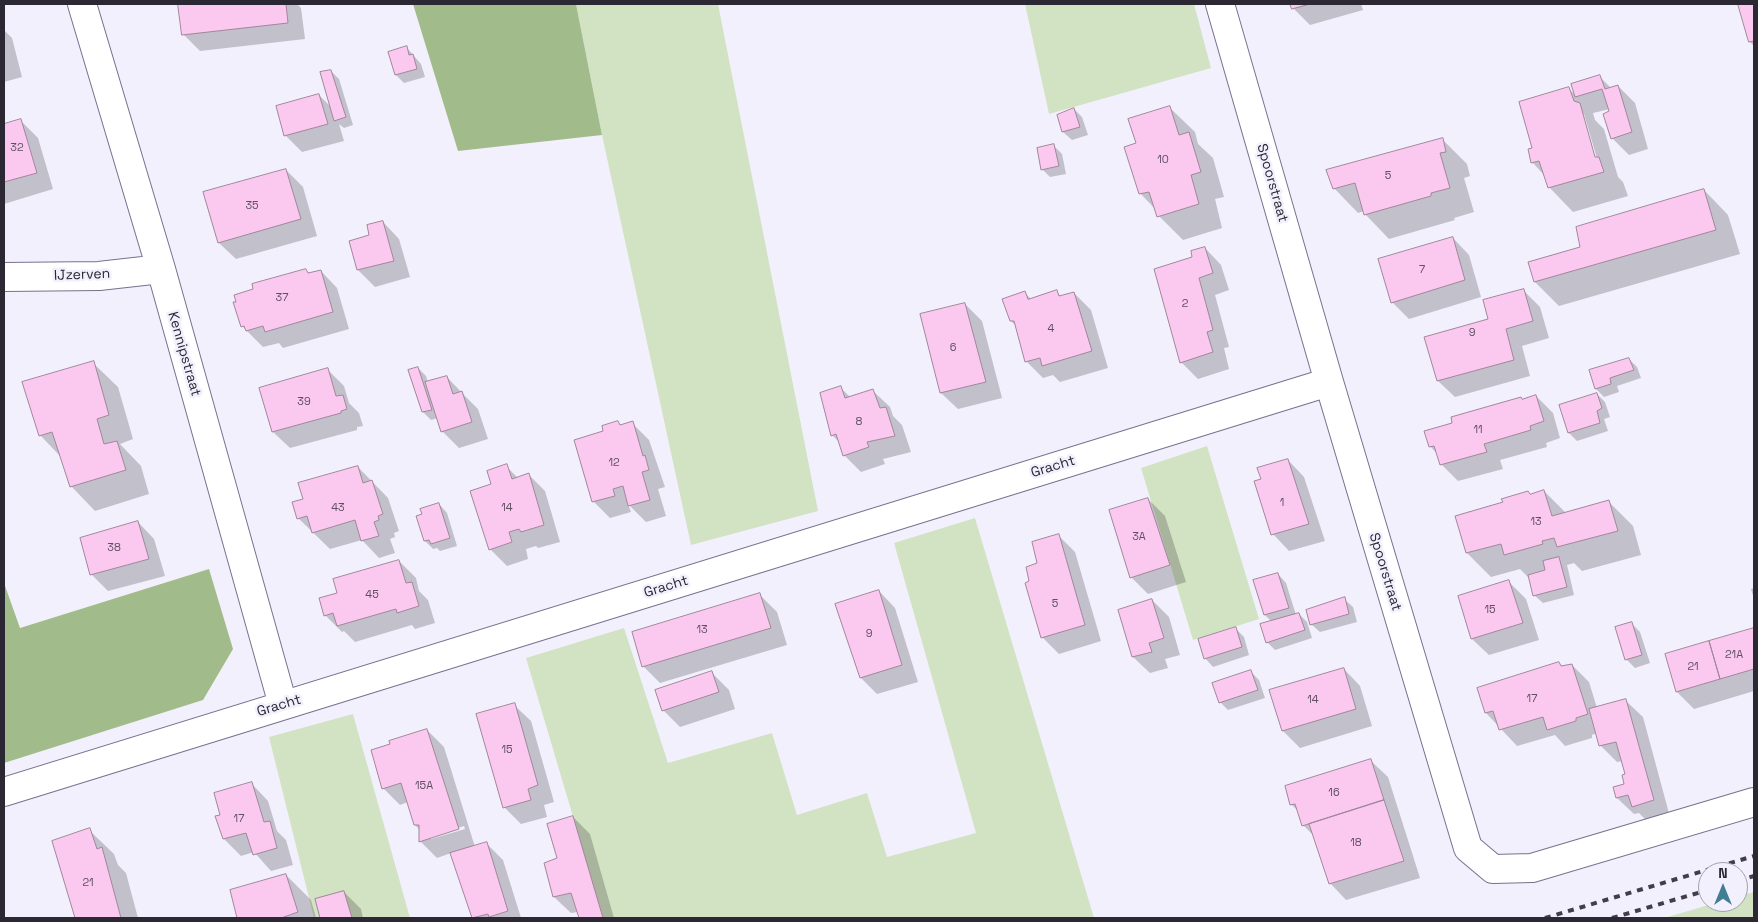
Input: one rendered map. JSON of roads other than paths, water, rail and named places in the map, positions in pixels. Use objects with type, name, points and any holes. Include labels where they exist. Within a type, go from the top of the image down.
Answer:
[{"type":"street","name":"Kennipstraat","points":[[82,4],[160,269],[283,705]]},
{"type":"street","name":"Spoorstraat","points":[[1220,4],[1329,382],[1468,848],[1492,869],[1532,868],[1754,802]]},
{"type":"street","name":"IJzerven","points":[[4,277],[99,276],[160,269]]},
{"type":"street","name":"Gracht","points":[[4,792],[1329,382]]},
{"type":"railway","points":[[1545,918],[1754,856]]},
{"type":"railway","points":[[1748,878],[1754,876]]},
{"type":"railway","points":[[1612,918],[1698,893]]}]
